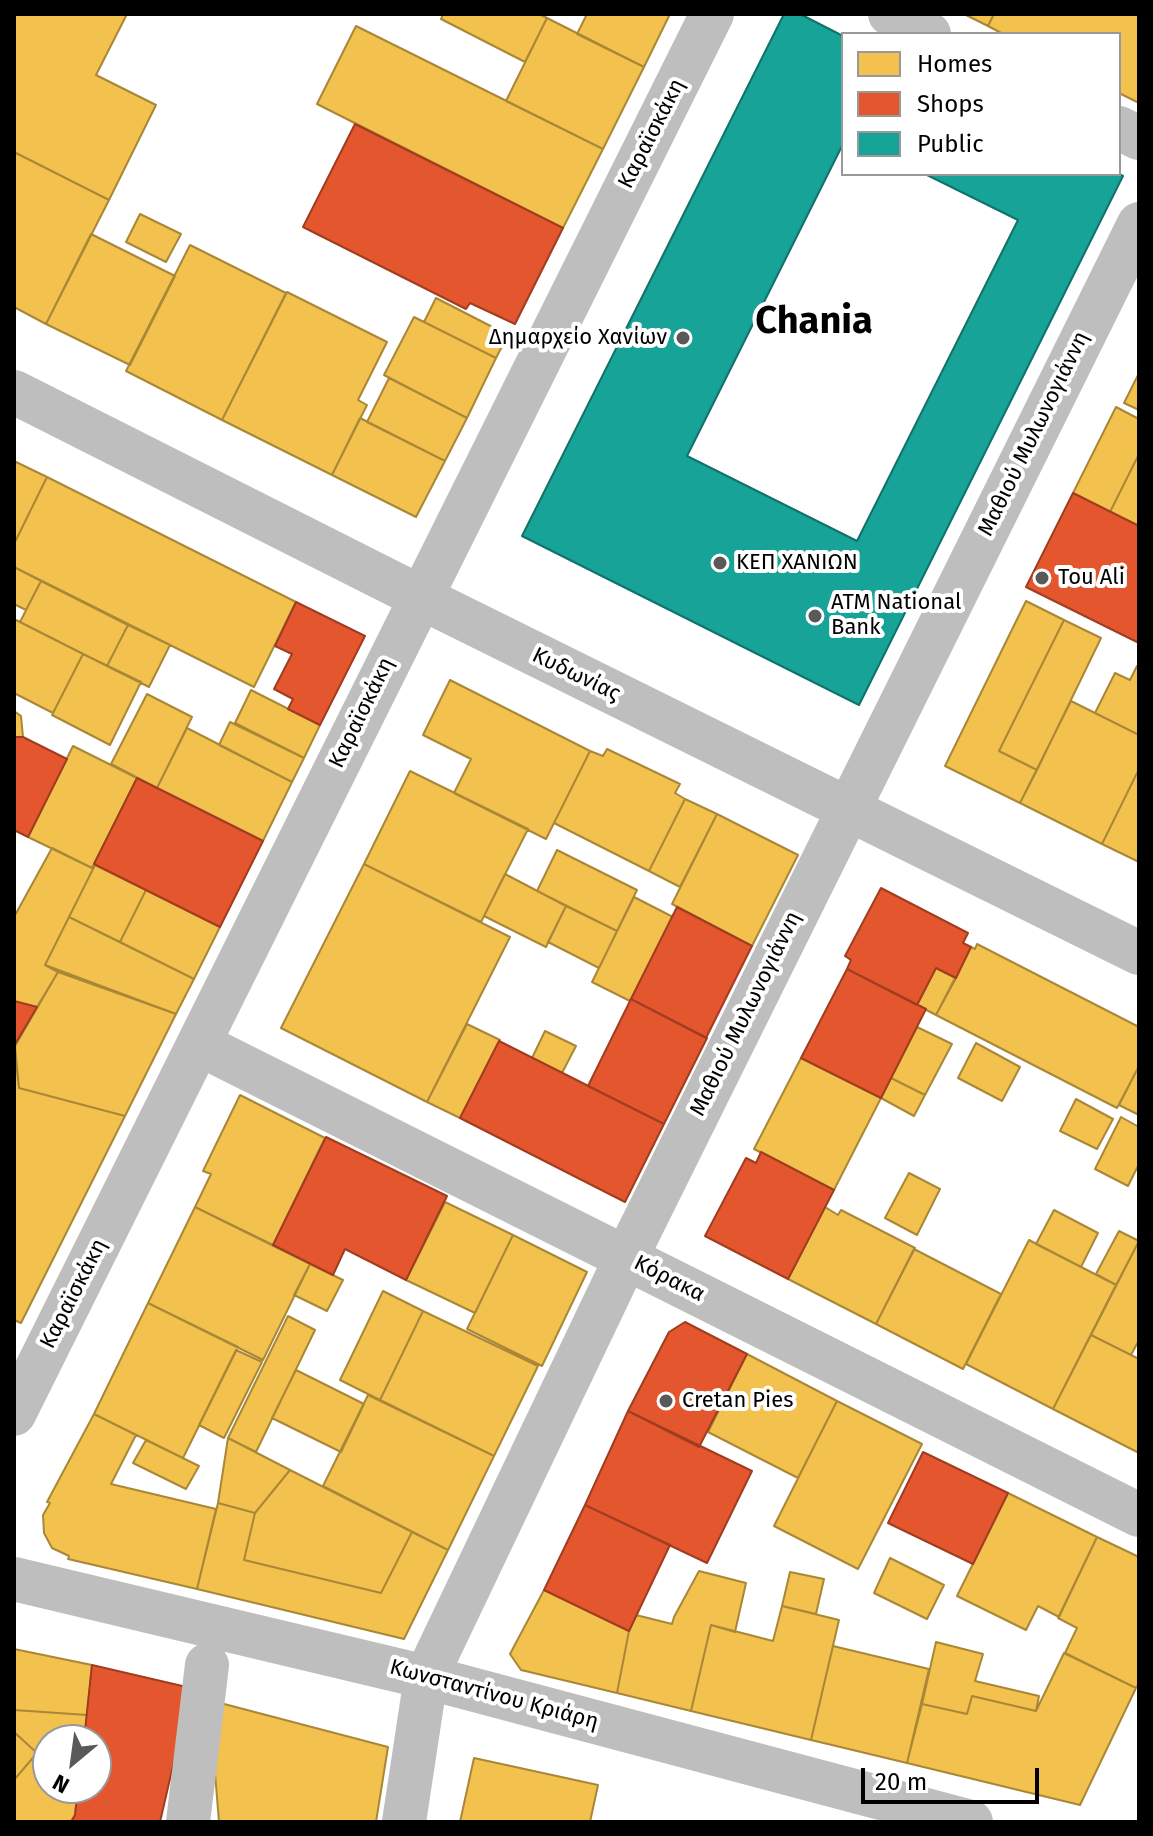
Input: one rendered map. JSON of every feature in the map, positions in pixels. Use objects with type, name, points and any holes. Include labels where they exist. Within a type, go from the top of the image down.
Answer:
[{"type":"street","name":"Καραϊσκάκη","points":[[14,1414],[712,14]]},
{"type":"street","points":[[890,14],[925,32]]},
{"type":"street","points":[[1121,129],[1139,138]]},
{"type":"street","name":"Μαθιού Μυλωνογιάννη","points":[[404,1822],[426,1677],[626,1258],[1139,224]]},
{"type":"street","name":"Κυδωνίας","points":[[14,392],[1139,953]]},
{"type":"street","name":"Κόρακα","points":[[199,1044],[1139,1515]]},
{"type":"street","name":"Κωνσταντίνου Κριάρη","points":[[14,1579],[426,1677],[971,1822]]},
{"type":"street","points":[[188,1822],[207,1665]]},
{"type":"building: Homes","points":[[14,14],[127,14],[96,75],[156,105],[109,200],[14,152]]},
{"type":"building: Homes","points":[[443,14],[539,14],[547,18],[525,62],[441,19]]},
{"type":"building: Homes","points":[[587,14],[670,14],[644,67],[577,34]]},
{"type":"building: Homes","points":[[964,14],[994,14],[988,26]]},
{"type":"building: Homes","points":[[994,14],[1139,14],[1139,103],[1121,94],[1121,32],[999,32],[988,26]]},
{"type":"building: Homes","points":[[547,18],[644,67],[603,149],[506,101]]},
{"type":"building: Homes","points":[[356,26],[603,149],[563,228],[317,104]]},
{"type":"building: Homes","points":[[14,152],[109,200],[46,324],[14,307]]},
{"type":"building: Homes","points":[[140,214],[181,234],[166,262],[126,242]]},
{"type":"building: Homes","points":[[91,234],[175,276],[130,365],[46,324]]},
{"type":"building: Homes","points":[[190,245],[286,293],[222,420],[126,371]]},
{"type":"building: Homes","points":[[287,292],[387,342],[358,400],[367,405],[332,475],[222,420]]},
{"type":"building: Homes","points":[[436,298],[508,335],[496,358],[424,322]]},
{"type":"building: Homes","points":[[414,317],[496,358],[467,418],[384,375]]},
{"type":"building: Homes","points":[[1139,373],[1139,410],[1124,403]]},
{"type":"building: Homes","points":[[389,378],[467,418],[445,461],[367,422]]},
{"type":"building: Homes","points":[[1116,407],[1139,419],[1139,454],[1110,512],[1073,493]]},
{"type":"building: Homes","points":[[360,418],[445,461],[416,517],[332,475]]},
{"type":"building: Homes","points":[[1139,454],[1139,526],[1110,512]]},
{"type":"building: Homes","points":[[14,461],[47,477],[14,544]]},
{"type":"building: Homes","points":[[47,477],[296,602],[254,687],[14,567],[14,544]]},
{"type":"building: Homes","points":[[14,567],[41,581],[26,610],[14,604]]},
{"type":"building: Homes","points":[[41,581],[128,625],[107,666],[20,622]]},
{"type":"building: Homes","points":[[1026,601],[1064,620],[999,751],[1037,770],[1020,803],[945,766]]},
{"type":"building: Homes","points":[[14,619],[83,654],[53,713],[14,693]]},
{"type":"building: Homes","points":[[1064,620],[1101,638],[1037,770],[999,751]]},
{"type":"building: Homes","points":[[128,625],[170,645],[149,687],[107,666]]},
{"type":"building: Homes","points":[[83,654],[141,682],[110,745],[52,715]]},
{"type":"building: Homes","points":[[1137,666],[1139,735],[1095,713],[1115,673],[1130,680]]},
{"type":"building: Homes","points":[[450,680],[590,751],[546,839],[454,793],[471,759],[423,735]]},
{"type":"building: Homes","points":[[251,690],[320,725],[304,758],[235,723]]},
{"type":"building: Homes","points":[[147,694],[192,717],[157,788],[111,764]]},
{"type":"building: Homes","points":[[1071,701],[1139,735],[1139,769],[1102,844],[1020,803]]},
{"type":"building: Homes","points":[[14,711],[21,716],[23,737],[14,737]]},
{"type":"building: Homes","points":[[230,722],[304,758],[292,782],[219,745]]},
{"type":"building: Homes","points":[[187,728],[292,782],[263,841],[157,788]]},
{"type":"building: Homes","points":[[73,746],[137,778],[92,868],[28,837]]},
{"type":"building: Homes","points":[[607,749],[680,784],[675,793],[685,799],[649,871],[554,823],[590,751],[603,756]]},
{"type":"building: Homes","points":[[1139,769],[1139,862],[1102,844]]},
{"type":"building: Homes","points":[[410,771],[528,829],[481,922],[364,864]]},
{"type":"building: Homes","points":[[685,799],[717,814],[680,887],[649,871]]},
{"type":"building: Homes","points":[[717,814],[798,855],[752,946],[672,904]]},
{"type":"building: Homes","points":[[52,848],[92,868],[95,865],[45,965],[58,972],[37,1007],[14,1001],[14,917]]},
{"type":"building: Homes","points":[[557,850],[637,890],[617,931],[537,891]]},
{"type":"building: Homes","points":[[364,864],[510,937],[427,1102],[281,1028]]},
{"type":"building: Homes","points":[[95,865],[146,890],[120,942],[69,917]]},
{"type":"building: Homes","points":[[505,874],[566,906],[546,947],[484,916]]},
{"type":"building: Homes","points":[[146,890],[220,927],[194,979],[120,942]]},
{"type":"building: Homes","points":[[634,897],[673,917],[630,1001],[592,982]]},
{"type":"building: Homes","points":[[566,906],[617,931],[599,968],[548,942]]},
{"type":"building: Homes","points":[[69,917],[194,979],[176,1014],[45,965]]},
{"type":"building: Homes","points":[[977,944],[1139,1027],[1139,1066],[1117,1108],[936,1015],[971,947],[975,949]]},
{"type":"building: Homes","points":[[936,968],[956,978],[936,1015],[917,1005]]},
{"type":"building: Homes","points":[[58,972],[176,1014],[125,1116],[19,1088],[15,1046]]},
{"type":"building: Homes","points":[[467,1024],[500,1040],[460,1118],[427,1102]]},
{"type":"building: Homes","points":[[917,1027],[952,1044],[925,1095],[891,1078]]},
{"type":"building: Homes","points":[[545,1031],[576,1046],[562,1073],[532,1058]]},
{"type":"building: Homes","points":[[976,1043],[1020,1067],[1002,1101],[958,1078]]},
{"type":"building: Homes","points":[[14,1046],[19,1088],[125,1116],[21,1323],[14,1320]]},
{"type":"building: Homes","points":[[801,1058],[881,1098],[834,1190],[754,1149]]},
{"type":"building: Homes","points":[[1139,1066],[1139,1115],[1119,1105]]},
{"type":"building: Homes","points":[[891,1078],[925,1095],[914,1116],[881,1098]]},
{"type":"building: Homes","points":[[240,1095],[325,1138],[273,1245],[195,1207],[211,1174],[203,1171]]},
{"type":"building: Homes","points":[[1076,1099],[1113,1119],[1097,1149],[1060,1131]]},
{"type":"building: Homes","points":[[1121,1117],[1139,1127],[1139,1164],[1128,1186],[1095,1169]]},
{"type":"building: Homes","points":[[909,1173],[940,1189],[917,1235],[885,1218]]},
{"type":"building: Homes","points":[[445,1202],[513,1235],[475,1313],[406,1280]]},
{"type":"building: Homes","points":[[195,1207],[310,1264],[263,1360],[148,1303]]},
{"type":"building: Homes","points":[[825,1207],[838,1215],[841,1210],[915,1248],[876,1324],[788,1279]]},
{"type":"building: Homes","points":[[1054,1210],[1098,1233],[1081,1267],[1036,1244]]},
{"type":"building: Homes","points":[[1119,1231],[1139,1241],[1116,1285],[1096,1274]]},
{"type":"building: Homes","points":[[513,1235],[587,1272],[542,1366],[467,1329]]},
{"type":"building: Homes","points":[[1029,1240],[1116,1285],[1053,1409],[966,1364]]},
{"type":"building: Homes","points":[[1139,1241],[1139,1340],[1131,1355],[1091,1335]]},
{"type":"building: Homes","points":[[914,1249],[1001,1294],[963,1369],[876,1324]]},
{"type":"building: Homes","points":[[310,1264],[343,1280],[327,1311],[294,1295]]},
{"type":"building: Homes","points":[[383,1291],[423,1311],[380,1400],[340,1380]]},
{"type":"building: Homes","points":[[148,1303],[238,1347],[183,1458],[94,1414]]},
{"type":"building: Homes","points":[[423,1311],[538,1366],[494,1456],[380,1400]]},
{"type":"building: Homes","points":[[288,1316],[315,1330],[256,1452],[228,1438]]},
{"type":"building: Homes","points":[[1091,1335],[1139,1359],[1139,1453],[1053,1409]]},
{"type":"building: Homes","points":[[236,1350],[262,1362],[224,1438],[199,1425]]},
{"type":"building: Homes","points":[[747,1354],[837,1401],[798,1478],[708,1432]]},
{"type":"building: Homes","points":[[296,1370],[364,1404],[341,1452],[272,1418]]},
{"type":"building: Homes","points":[[368,1395],[494,1456],[448,1550],[323,1486]]},
{"type":"building: Homes","points":[[837,1401],[922,1444],[858,1569],[774,1526]]},
{"type":"building: Homes","points":[[94,1414],[136,1435],[111,1484],[216,1509],[197,1589],[68,1559],[69,1556],[52,1548],[44,1533],[43,1515],[50,1503],[47,1502]]},
{"type":"building: Homes","points":[[228,1438],[290,1470],[255,1513],[218,1503]]},
{"type":"building: Homes","points":[[146,1440],[199,1466],[186,1489],[133,1463]]},
{"type":"building: Homes","points":[[290,1470],[412,1532],[381,1593],[244,1560],[255,1513]]},
{"type":"building: Homes","points":[[1008,1493],[1097,1537],[1059,1617],[1038,1606],[1026,1630],[957,1596]]},
{"type":"building: Homes","points":[[218,1503],[255,1513],[244,1560],[381,1593],[412,1532],[448,1550],[404,1639],[197,1589]]},
{"type":"building: Homes","points":[[1097,1537],[1139,1557],[1139,1683],[1136,1688],[1065,1653],[1077,1628],[1058,1618]]},
{"type":"building: Homes","points":[[890,1558],[944,1585],[927,1619],[874,1593]]},
{"type":"building: Homes","points":[[699,1571],[746,1583],[735,1632],[711,1625],[691,1711],[617,1693],[629,1631],[636,1615],[672,1624]]},
{"type":"building: Homes","points":[[790,1572],[824,1579],[816,1614],[782,1606]]},
{"type":"building: Homes","points":[[544,1590],[629,1631],[617,1693],[521,1670],[510,1654]]},
{"type":"building: Homes","points":[[782,1606],[839,1620],[811,1740],[691,1711],[711,1625],[773,1641]]},
{"type":"building: Homes","points":[[936,1642],[983,1654],[975,1681],[1039,1696],[1036,1711],[972,1696],[967,1714],[922,1704]]},
{"type":"building: Homes","points":[[833,1646],[929,1669],[907,1763],[811,1740]]},
{"type":"building: Homes","points":[[14,1649],[92,1665],[87,1715],[14,1710]]},
{"type":"building: Homes","points":[[1064,1653],[1136,1688],[1080,1805],[907,1763],[922,1704],[967,1714],[972,1696],[1036,1711]]},
{"type":"building: Homes","points":[[209,1700],[388,1747],[376,1822],[219,1822]]},
{"type":"building: Homes","points":[[14,1710],[87,1715],[86,1724],[32,1724],[32,1748],[14,1732]]},
{"type":"building: Homes","points":[[14,1732],[32,1748],[32,1759],[14,1780]]},
{"type":"building: Homes","points":[[474,1758],[598,1785],[590,1822],[460,1822]]},
{"type":"building: Homes","points":[[32,1759],[32,1804],[76,1804],[71,1822],[14,1822],[14,1780]]},
{"type":"building: Shops","points":[[355,124],[563,228],[515,324],[470,303],[466,309],[303,227]]},
{"type":"building: Shops","points":[[1073,493],[1139,526],[1139,643],[1026,587]]},
{"type":"building: Shops","points":[[296,602],[365,636],[320,725],[288,709],[293,699],[274,689],[292,654],[275,646]]},
{"type":"building: Shops","points":[[14,737],[23,737],[67,759],[28,837],[14,830]]},
{"type":"building: Shops","points":[[137,778],[263,841],[220,927],[94,864]]},
{"type":"building: Shops","points":[[881,888],[968,933],[963,943],[971,947],[956,978],[936,968],[917,1005],[847,969],[851,960],[845,956]]},
{"type":"building: Shops","points":[[677,907],[752,946],[706,1038],[631,999]]},
{"type":"building: Shops","points":[[847,969],[926,1009],[881,1098],[801,1058]]},
{"type":"building: Shops","points":[[631,999],[707,1038],[664,1124],[588,1086]]},
{"type":"building: Shops","points":[[14,1001],[37,1007],[14,1046]]},
{"type":"building: Shops","points":[[499,1041],[664,1124],[625,1202],[460,1118]]},
{"type":"building: Shops","points":[[326,1137],[447,1196],[406,1280],[345,1249],[333,1275],[273,1245]]},
{"type":"building: Shops","points":[[761,1152],[834,1190],[788,1279],[705,1236],[746,1158],[756,1163]]},
{"type":"building: Shops","points":[[685,1322],[747,1354],[699,1447],[628,1411],[669,1332]]},
{"type":"building: Shops","points":[[628,1411],[752,1471],[707,1563],[585,1505]]},
{"type":"building: Shops","points":[[923,1452],[1008,1493],[973,1564],[888,1523]]},
{"type":"building: Shops","points":[[585,1505],[670,1545],[629,1631],[544,1590]]},
{"type":"building: Shops","points":[[92,1665],[191,1688],[160,1822],[71,1822],[76,1804],[112,1804],[112,1724],[86,1724]]},
{"type":"building: Public","name":"Δημαρχείο Χανίων","points":[[784,14],[800,14],[841,35],[841,148],[687,456],[857,541],[1018,220],[929,176],[1123,176],[859,705],[522,536]]},
{"type":"place","name":"Δημαρχείο Χανίων","points":[[683,338]]},
{"type":"place","name":"ΚΕΠ ΧΑΝΙΩΝ","points":[[720,563]]},
{"type":"place","name":"Tou Ali","points":[[1042,578]]},
{"type":"place","name":"ATM National Bank","points":[[815,616]]},
{"type":"place","name":"Cretan Pies","points":[[666,1401]]},
{"type":"district","name":"Chania","points":[[814,322]]}]
